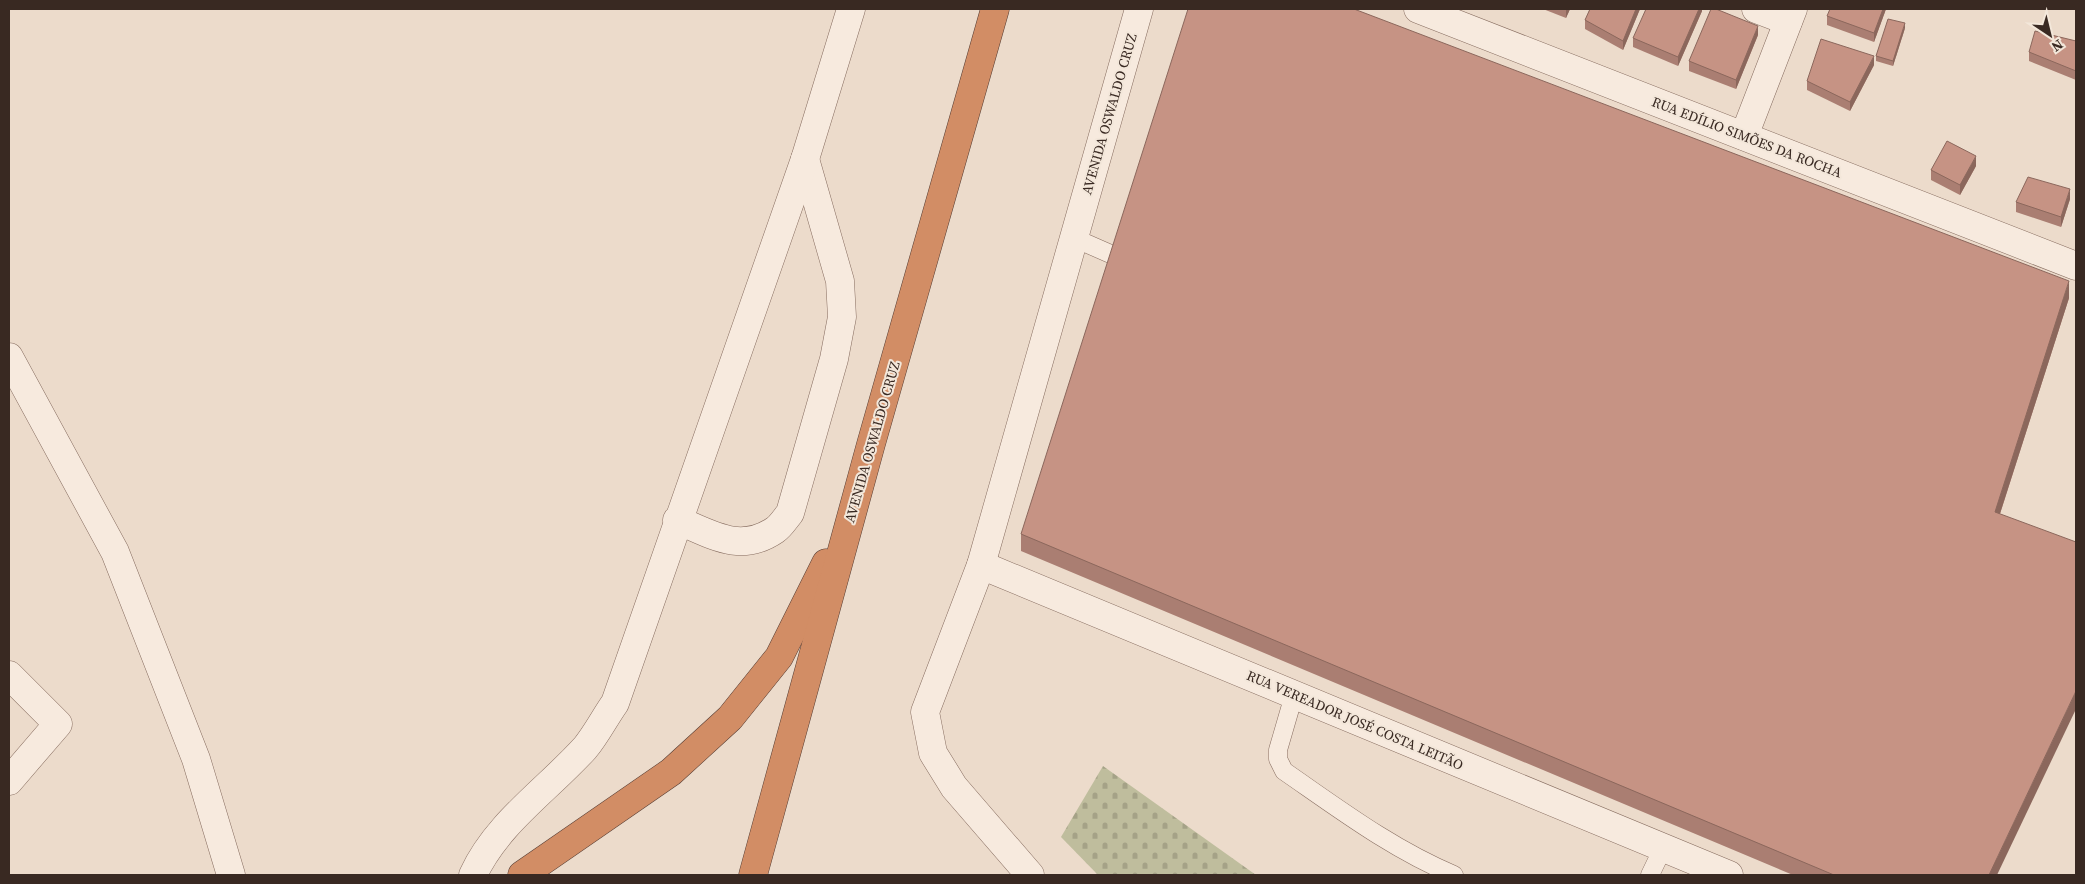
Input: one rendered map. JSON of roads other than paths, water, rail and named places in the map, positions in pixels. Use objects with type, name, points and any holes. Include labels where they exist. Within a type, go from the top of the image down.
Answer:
[{"type":"highway","name":"AVENIDA OSWALDO CRUZ","points":[[753,875],[854,506],[995,9]]},
{"type":"highway","points":[[522,875],[671,772],[730,718],[779,656],[854,506]]},
{"type":"street","points":[[473,875],[478,863],[516,814],[585,747],[615,703],[677,520],[805,158],[851,9]]},
{"type":"street","name":"AVENIDA OSWALDO CRUZ","points":[[1030,875],[954,787],[933,753],[925,712],[981,565],[1139,9]]},
{"type":"street","name":"RUA EDÍLIO SIMÕES DA ROCHA","points":[[1418,9],[2076,266]]},
{"type":"street","points":[[1744,136],[1791,15],[1756,9]]},
{"type":"street","points":[[677,520],[727,541],[751,542],[776,530],[790,513],[834,359],[842,317],[840,281],[805,158]]},
{"type":"street","points":[[9,357],[114,552],[196,759],[231,875]]},
{"type":"street","name":"RUA VEREADOR JOSÉ COSTA LEITÃO","points":[[981,565],[1730,875]]},
{"type":"street","points":[[9,675],[58,724],[9,781]]},
{"type":"lane","points":[[1074,238],[1146,270]]},
{"type":"lane","points":[[1294,694],[1278,750],[1278,759],[1284,771],[1373,832],[1427,864],[1454,875]]},
{"type":"lane","points":[[1650,875],[1663,848]]}]
